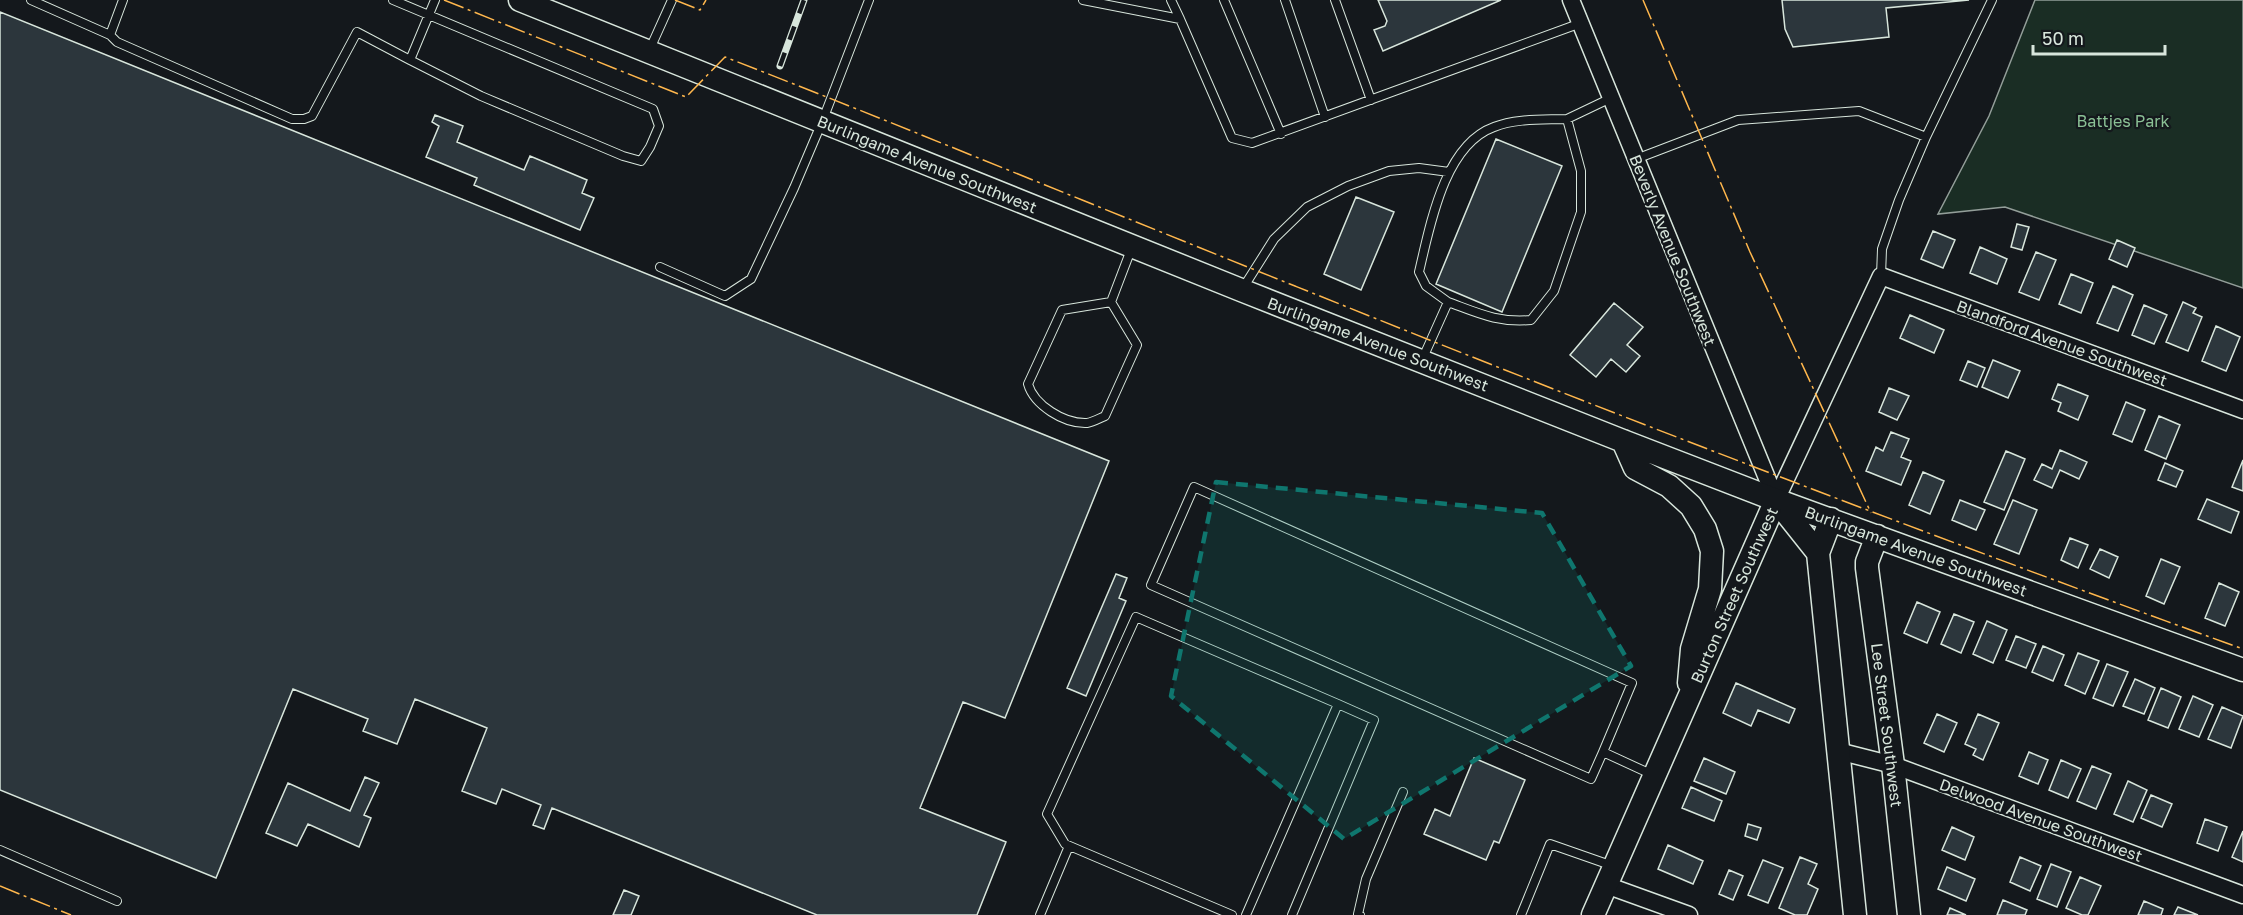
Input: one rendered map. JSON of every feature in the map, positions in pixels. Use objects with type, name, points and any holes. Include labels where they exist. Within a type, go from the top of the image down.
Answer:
[{"type":"street","name":"Burlingame Avenue Southwest","points":[[520,0],[1623,441],[1776,500],[2243,670]]},
{"type":"street","name":"Beverly Avenue Southwest","points":[[1571,0],[1776,500]]},
{"type":"street","name":"Blandford Avenue Southwest","points":[[1881,276],[2243,410]]},
{"type":"street","name":"Burton Street Southwest","points":[[1593,915],[1776,500],[1881,276]]},
{"type":"street","points":[[1623,441],[1635,468],[1669,486],[1691,506],[1705,529],[1712,551],[1710,589],[1692,650],[1686,704]]},
{"type":"street","points":[[1776,500],[1818,553]]},
{"type":"street","points":[[1831,519],[1818,553],[1855,915]]},
{"type":"street","name":"Lee Street Southwest","points":[[1877,536],[1867,568],[1893,765],[1909,915]]},
{"type":"street","name":"Delwood Avenue Southwest","points":[[1838,751],[1893,765],[2243,895]]},
{"type":"street","points":[[1610,876],[1689,915]]},
{"type":"lane","points":[[31,0],[110,35],[117,42],[292,119],[312,116],[357,32],[481,96],[623,156],[641,161],[650,147],[659,126],[653,109],[393,0]]},
{"type":"lane","points":[[110,35],[123,0]]},
{"type":"lane","points":[[410,60],[435,0]]},
{"type":"lane","points":[[649,52],[672,0]]},
{"type":"lane","points":[[660,267],[724,296],[751,279],[822,122],[869,0]]},
{"type":"lane","points":[[1083,0],[1180,20]]},
{"type":"lane","points":[[1171,0],[1232,138],[1252,144],[1581,23]]},
{"type":"lane","points":[[1224,0],[1281,134]]},
{"type":"lane","points":[[1285,0],[1325,117]]},
{"type":"lane","points":[[1335,0],[1371,100]]},
{"type":"lane","points":[[1881,276],[1882,249],[1899,200],[1926,137],[1992,0]]},
{"type":"lane","points":[[1567,119],[1581,171],[1581,212],[1554,291],[1531,320],[1511,322],[1484,316],[1448,302],[1426,286],[1419,273],[1428,234],[1449,172],[1471,140],[1494,127],[1525,121],[1567,119],[1611,98]]},
{"type":"lane","points":[[1636,159],[1738,120],[1859,111],[1926,137]]},
{"type":"lane","points":[[1241,290],[1274,238],[1307,207],[1348,186],[1389,171],[1419,168],[1449,172]]},
{"type":"lane","points":[[1111,302],[1133,246]]},
{"type":"lane","points":[[1111,302],[1137,345],[1105,416],[1088,423],[1071,420],[1044,408],[1031,395],[1028,384],[1062,310],[1111,302]]},
{"type":"lane","points":[[1422,360],[1448,302]]},
{"type":"lane","points":[[1194,487],[1632,684],[1603,752],[1591,779],[1151,585],[1194,487]]},
{"type":"lane","points":[[1232,915],[1065,844],[1047,814],[1136,617],[1374,720],[1292,915]]},
{"type":"lane","points":[[1246,915],[1338,704]]},
{"type":"lane","points":[[1603,752],[1654,775]]},
{"type":"lane","points":[[1360,915],[1358,914],[1366,879],[1402,792]]},
{"type":"lane","points":[[1521,915],[1550,844],[1610,876]]},
{"type":"lane","points":[[1040,915],[1069,846]]},
{"type":"lane","points":[[0,850],[117,901]]},
{"type":"highlighted area","points":[[1216,482],[1542,513],[1631,666],[1344,839],[1171,696]]},
{"type":"green space","name":"Battjes Park","points":[[2035,0],[2243,0],[2243,288],[2005,207],[1938,214],[1989,116]]},
{"type":"building","points":[[1378,0],[1501,0],[1383,51],[1374,30],[1385,26],[1387,21]]},
{"type":"building","points":[[1782,0],[1969,0],[1886,8],[1889,37],[1793,47],[1785,29]]},
{"type":"building","points":[[0,12],[1109,461],[1005,718],[963,702],[920,808],[1006,842],[977,915],[817,915],[552,808],[544,829],[533,825],[541,805],[502,789],[496,804],[462,791],[487,728],[415,699],[397,744],[363,731],[368,719],[293,689],[216,878],[0,790]]},
{"type":"building","points":[[435,115],[463,126],[457,142],[524,170],[530,156],[587,180],[582,193],[594,198],[580,230],[474,185],[477,178],[426,157],[439,126],[432,122]]},
{"type":"building","points":[[1496,139],[1562,166],[1502,312],[1436,284]]},
{"type":"building","points":[[1356,197],[1394,212],[1361,290],[1324,274]]},
{"type":"building","points":[[2017,224],[2029,227],[2022,250],[2011,247]]},
{"type":"building","points":[[1933,231],[1955,240],[1943,268],[1921,259]]},
{"type":"building","points":[[2117,240],[2135,248],[2127,267],[2109,259]]},
{"type":"building","points":[[1980,247],[2007,259],[1997,284],[1970,273]]},
{"type":"building","points":[[2036,252],[2056,260],[2039,300],[2019,292]]},
{"type":"building","points":[[2071,274],[2093,283],[2081,313],[2059,304]]},
{"type":"building","points":[[2113,286],[2133,295],[2118,331],[2097,323]]},
{"type":"building","points":[[2183,302],[2196,308],[2193,313],[2202,317],[2188,351],[2166,342]]},
{"type":"building","points":[[1614,303],[1643,327],[1627,345],[1640,356],[1626,372],[1611,359],[1596,377],[1570,355]]},
{"type":"building","points":[[2144,305],[2167,315],[2154,344],[2132,335]]},
{"type":"building","points":[[1910,315],[1944,330],[1934,353],[1900,338]]},
{"type":"building","points":[[2216,326],[2240,337],[2226,371],[2202,361]]},
{"type":"building","points":[[1993,360],[2020,371],[2008,398],[1982,387]]},
{"type":"building","points":[[1968,361],[1985,368],[1977,387],[1960,380]]},
{"type":"building","points":[[2058,384],[2088,396],[2078,420],[2058,411],[2061,403],[2052,399]]},
{"type":"building","points":[[1889,388],[1909,396],[1897,420],[1879,412]]},
{"type":"building","points":[[2126,402],[2145,410],[2132,442],[2113,434]]},
{"type":"building","points":[[2159,416],[2180,425],[2166,459],[2145,450]]},
{"type":"building","points":[[1891,432],[1909,439],[1901,457],[1911,461],[1901,485],[1866,471],[1876,447],[1883,451]]},
{"type":"building","points":[[2060,450],[2087,462],[2079,479],[2060,470],[2052,488],[2034,480],[2042,464],[2052,469]]},
{"type":"building","points":[[2006,451],[2025,459],[2004,510],[1984,502]]},
{"type":"building","points":[[2243,460],[2243,491],[2232,487]]},
{"type":"building","points":[[2165,463],[2183,471],[2176,487],[2158,480]]},
{"type":"building","points":[[1923,472],[1944,481],[1930,514],[1909,505]]},
{"type":"building","points":[[2207,499],[2239,512],[2231,533],[2198,519]]},
{"type":"building","points":[[1960,500],[1985,510],[1976,530],[1952,520]]},
{"type":"building","points":[[2013,500],[2037,510],[2019,554],[1994,544]]},
{"type":"building","points":[[2070,538],[2088,545],[2078,568],[2061,560]]},
{"type":"building","points":[[2100,549],[2118,557],[2109,578],[2090,569]]},
{"type":"building","points":[[2161,559],[2180,567],[2164,604],[2146,596]]},
{"type":"building","points":[[1116,574],[1127,578],[1119,598],[1126,601],[1086,696],[1067,688]]},
{"type":"building","points":[[2219,583],[2239,592],[2225,626],[2205,618]]},
{"type":"building","points":[[1917,602],[1940,612],[1927,643],[1904,633]]},
{"type":"building","points":[[1954,614],[1974,622],[1961,653],[1941,644]]},
{"type":"building","points":[[1987,621],[2007,630],[1993,663],[1973,654]]},
{"type":"building","points":[[2016,636],[2036,644],[2026,668],[2006,660]]},
{"type":"building","points":[[2043,646],[2064,655],[2053,681],[2032,672]]},
{"type":"building","points":[[2078,653],[2099,661],[2085,694],[2065,685]]},
{"type":"building","points":[[2107,664],[2128,672],[2113,706],[2093,698]]},
{"type":"building","points":[[2135,679],[2155,688],[2144,714],[2123,706]]},
{"type":"building","points":[[1736,683],[1795,709],[1789,723],[1758,710],[1751,726],[1723,713]]},
{"type":"building","points":[[2161,688],[2181,697],[2168,728],[2148,720]]},
{"type":"building","points":[[2193,696],[2213,705],[2199,737],[2179,729]]},
{"type":"building","points":[[2222,707],[2243,716],[2231,748],[2208,739]]},
{"type":"building","points":[[1937,714],[1957,723],[1944,752],[1924,743]]},
{"type":"building","points":[[1978,714],[1999,723],[1983,760],[1973,755],[1976,749],[1965,744]]},
{"type":"building","points":[[2029,752],[2048,760],[2038,784],[2019,776]]},
{"type":"building","points":[[1474,758],[1525,780],[1499,843],[1494,841],[1486,860],[1424,834],[1435,809],[1450,816]]},
{"type":"building","points":[[1704,758],[1735,772],[1726,794],[1694,781]]},
{"type":"building","points":[[2061,760],[2081,769],[2068,798],[2049,790]]},
{"type":"building","points":[[2092,766],[2111,774],[2096,809],[2077,801]]},
{"type":"building","points":[[365,777],[379,783],[364,815],[371,818],[359,847],[308,824],[297,846],[266,833],[288,783],[350,811]]},
{"type":"building","points":[[2128,781],[2147,790],[2133,822],[2114,814]]},
{"type":"building","points":[[1691,787],[1722,801],[1714,821],[1682,808]]},
{"type":"building","points":[[2151,795],[2172,804],[2162,827],[2141,818]]},
{"type":"building","points":[[2205,819],[2227,827],[2218,851],[2197,843]]},
{"type":"building","points":[[1748,824],[1761,828],[1757,840],[1745,836]]},
{"type":"building","points":[[1952,827],[1974,837],[1965,860],[1942,850]]},
{"type":"building","points":[[2243,831],[2243,862],[2232,857]]},
{"type":"building","points":[[1668,845],[1703,861],[1693,884],[1658,869]]},
{"type":"building","points":[[1800,857],[1817,864],[1808,884],[1818,889],[1807,915],[1795,915],[1779,908]]},
{"type":"building","points":[[2020,857],[2041,866],[2030,891],[2010,882]]},
{"type":"building","points":[[1763,860],[1783,868],[1768,903],[1748,895]]},
{"type":"building","points":[[2051,864],[2071,872],[2057,907],[2037,899]]},
{"type":"building","points":[[1947,867],[1975,879],[1966,901],[1938,889]]},
{"type":"building","points":[[1729,870],[1743,876],[1733,900],[1719,894]]},
{"type":"building","points":[[2080,877],[2101,886],[2088,915],[2082,915],[2066,908]]},
{"type":"building","points":[[624,890],[639,896],[631,915],[613,915]]},
{"type":"building","points":[[2003,900],[2027,910],[2025,915],[1997,915]]},
{"type":"building","points":[[2144,901],[2163,909],[2161,915],[2138,915]]},
{"type":"building","points":[[2178,907],[2198,915],[2174,915]]},
{"type":"building","points":[[1950,908],[1966,915],[1947,915]]},
{"type":"railway","points":[[780,66],[804,0]]},
{"type":"power","points":[[444,0],[686,97],[725,57],[1649,426],[1886,517],[2243,649]]},
{"type":"power","points":[[675,0],[700,10],[706,0]]},
{"type":"power","points":[[1643,0],[1750,252],[1871,513]]},
{"type":"power","points":[[0,886],[71,915]]}]
